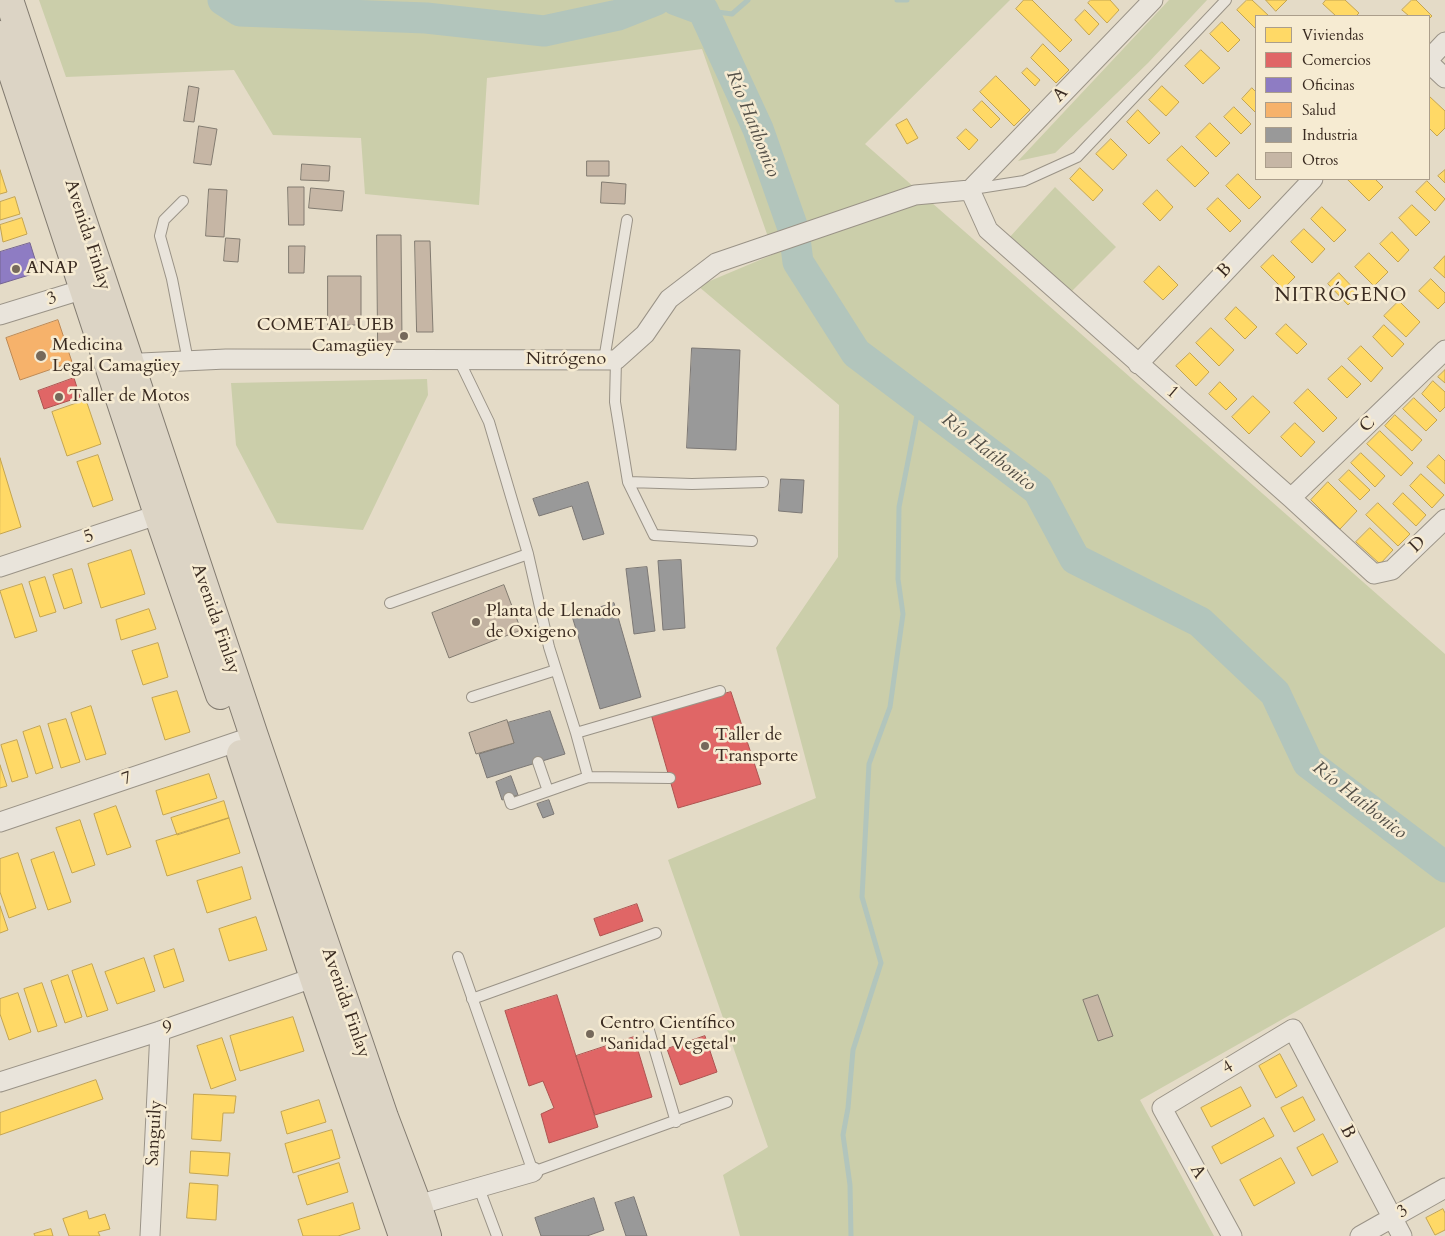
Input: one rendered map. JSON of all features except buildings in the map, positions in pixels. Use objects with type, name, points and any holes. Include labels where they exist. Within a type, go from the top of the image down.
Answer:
[{"type":"main road","name":"Avenida Finlay","points":[[8,0],[8,48],[94,286],[406,1217],[427,1236]]},
{"type":"street","name":"A","points":[[970,190],[1153,0]]},
{"type":"street","points":[[1430,58],[1445,42]]},
{"type":"street","points":[[1430,65],[1445,78]]},
{"type":"street","name":"B","points":[[1138,364],[1312,180]]},
{"type":"street","name":"Nitrógeno","points":[[119,364],[226,359],[610,360],[645,334],[669,299],[716,263],[915,195],[970,190]]},
{"type":"street","name":"1","points":[[970,190],[988,230],[1291,498],[1374,574],[1392,570]]},
{"type":"street","name":"3","points":[[0,315],[94,286]]},
{"type":"street","name":"C","points":[[1291,498],[1445,350]]},
{"type":"street","name":"5","points":[[0,566],[168,511]]},
{"type":"street","name":"D","points":[[1392,570],[1445,519]]},
{"type":"street","name":"7","points":[[0,822],[246,739]]},
{"type":"street","name":"9","points":[[0,1082],[160,1031],[324,974]]},
{"type":"street","name":"B","points":[[1293,1028],[1402,1236]]},
{"type":"street","name":"4","points":[[1162,1108],[1293,1028]]},
{"type":"street","name":"Sanguily","points":[[150,1236],[160,1031]]},
{"type":"street","name":"A","points":[[1162,1108],[1232,1236]]},
{"type":"street","points":[[406,1217],[479,1188],[532,1172]]},
{"type":"street","name":"3","points":[[1360,1236],[1445,1188]]},
{"type":"lane","points":[[970,190],[1024,182],[1078,157],[1226,0]]},
{"type":"lane","points":[[183,201],[164,220],[160,236],[172,279],[188,361]]},
{"type":"lane","points":[[627,220],[610,360],[628,482],[654,535],[752,541]]},
{"type":"lane","points":[[459,360],[489,422],[528,554],[549,647],[588,777]]},
{"type":"lane","points":[[628,482],[692,484],[763,482]]},
{"type":"lane","points":[[390,603],[528,554]]},
{"type":"lane","points":[[472,697],[556,670]]},
{"type":"lane","points":[[576,733],[720,691]]},
{"type":"lane","points":[[538,762],[548,791]]},
{"type":"lane","points":[[509,798],[511,804],[588,777],[670,778]]},
{"type":"lane","points":[[472,999],[656,934]]},
{"type":"lane","points":[[458,957],[532,1172],[676,1122],[727,1102]]},
{"type":"lane","points":[[648,1027],[676,1122]]},
{"type":"lane","points":[[479,1188],[497,1236]]},
{"type":"green space","points":[[39,0],[1010,0],[865,144],[1445,654],[1445,927],[1140,1100],[1214,1236],[740,1236],[723,1175],[768,1147],[668,860],[816,798],[776,648],[838,557],[839,405],[698,286],[774,254],[702,49],[487,78],[479,205],[365,194],[361,138],[273,135],[234,70],[66,77]]},
{"type":"green space","points":[[1169,0],[1207,0],[1148,63],[1055,153],[1018,161]]},
{"type":"green space","points":[[1055,187],[1116,247],[1068,295],[1009,238]]},
{"type":"green space","points":[[427,379],[428,395],[363,530],[277,523],[236,445],[231,383]]},
{"type":"waterway","name":"Río Hatibonico","points":[[223,0],[240,11],[426,18],[544,31],[618,15],[656,0]]},
{"type":"waterway","name":"Río Hatibonico","points":[[676,0],[703,10],[758,129],[794,231],[798,262],[856,353],[1038,490],[1075,559],[1200,622],[1275,693],[1308,763],[1445,867]]},
{"type":"waterway","points":[[703,10],[732,14],[748,0]]},
{"type":"waterway","points":[[897,0],[907,0]]},
{"type":"waterway","points":[[851,1236],[850,1185],[843,1135],[848,1108],[853,1050],[881,963],[862,897],[869,764],[890,707],[903,614],[898,579],[899,507],[920,400]]},
{"type":"place","name":"ANAP","points":[[16,269]]},
{"type":"place","name":"COMETAL UEB Camagüey","points":[[404,336]]},
{"type":"place","name":"Medicina Legal Camagüey","points":[[41,356]]},
{"type":"place","name":"Taller de Motos","points":[[59,397]]},
{"type":"place","name":"Planta de Llenado de Oxigeno","points":[[476,622]]},
{"type":"place","name":"Taller de Transporte","points":[[705,746]]},
{"type":"place","name":"Centro Científico \"Sanidad Vegetal\"","points":[[590,1034]]},
{"type":"district","name":"NITRÓGENO","points":[[1341,297]]}]
